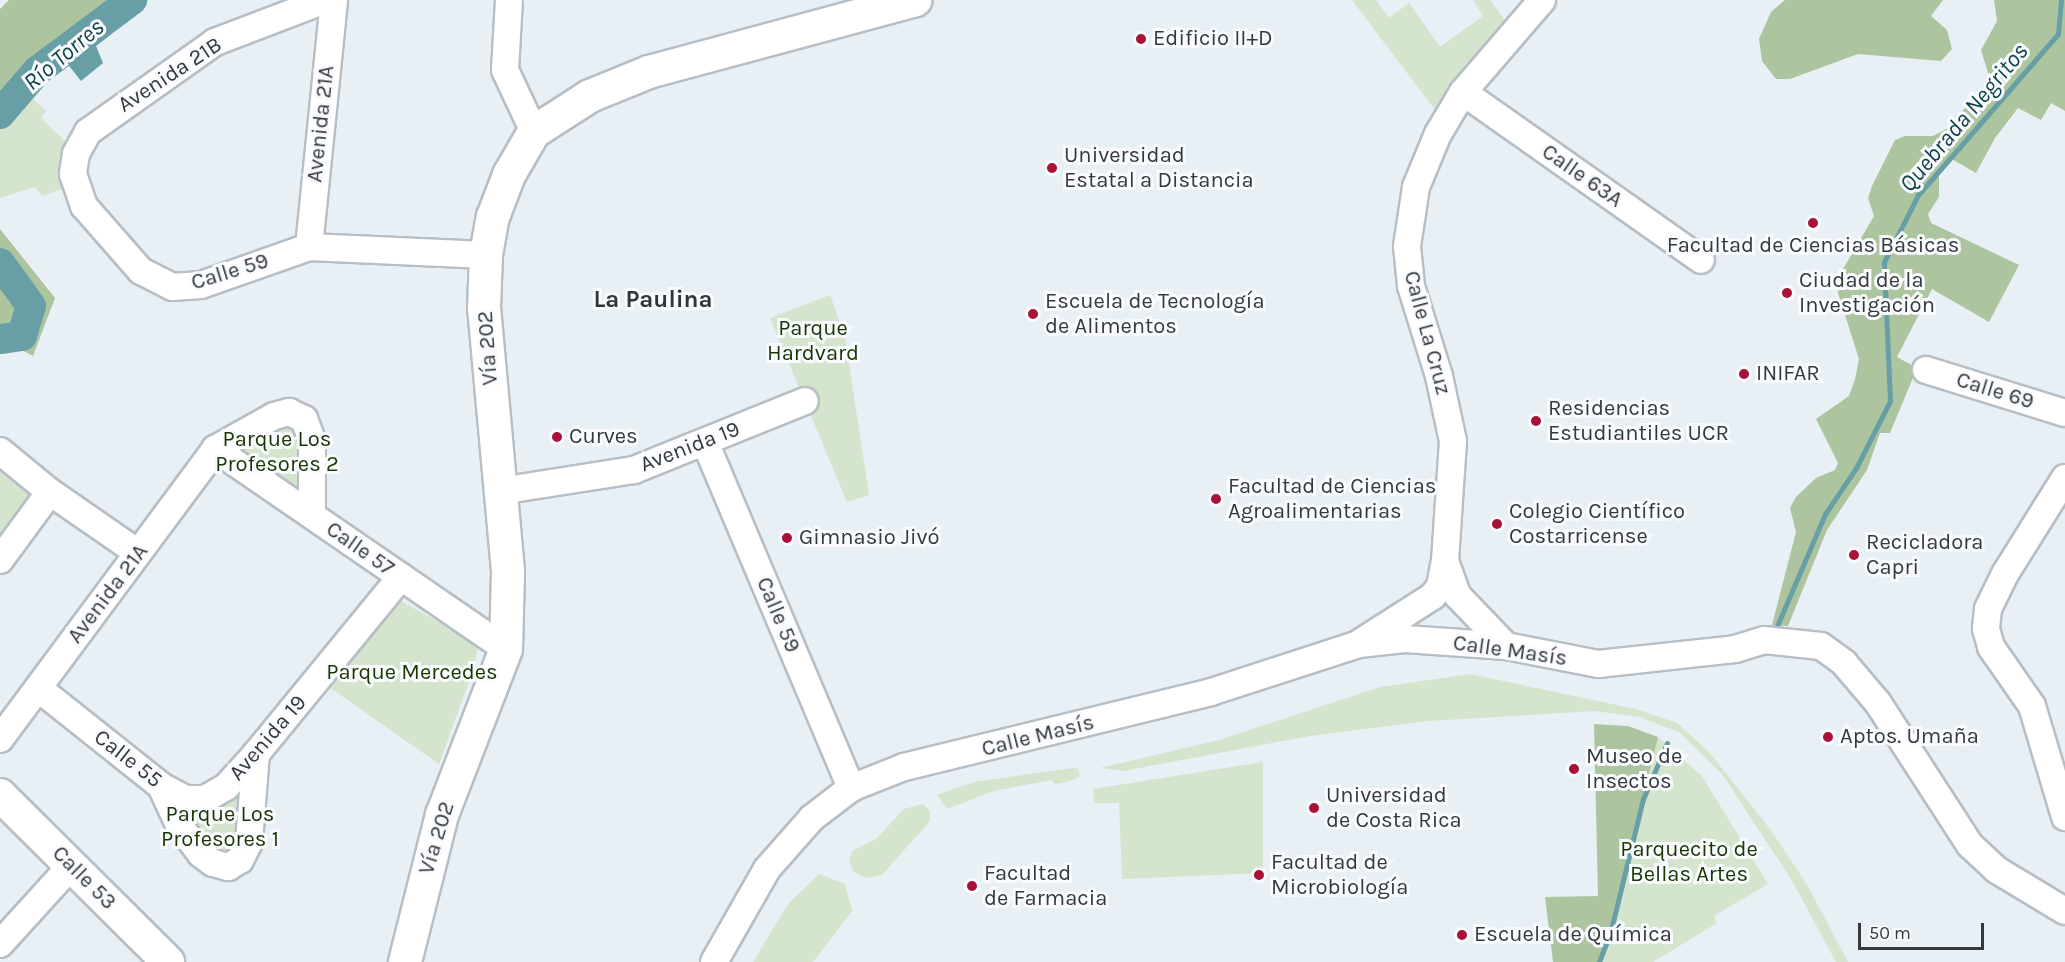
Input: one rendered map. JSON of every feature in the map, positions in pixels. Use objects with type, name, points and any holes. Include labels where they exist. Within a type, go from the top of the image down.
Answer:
[{"type":"main road","name":"Vía 202","points":[[405,962],[442,815],[506,649],[508,571],[484,308],[486,255],[493,217],[509,175],[534,132],[590,96],[649,72],[851,9],[915,0]]},
{"type":"main road","name":"Calle 53","points":[[0,795],[168,962]]},
{"type":"street","name":"Avenida 21B","points":[[88,132],[215,42],[325,0]]},
{"type":"street","name":"Avenida 21A","points":[[309,248],[334,0]]},
{"type":"street","points":[[509,0],[505,70],[534,132]]},
{"type":"street","name":"Calle La Cruz","points":[[1359,644],[1433,596],[1440,586],[1445,561],[1452,430],[1411,286],[1407,246],[1416,187],[1438,134],[1463,92],[1542,0]]},
{"type":"street","name":"Calle 63A","points":[[1463,92],[1701,260]]},
{"type":"street","name":"Calle 59","points":[[88,132],[76,154],[73,174],[84,206],[141,271],[172,287],[201,285],[309,248],[486,255]]},
{"type":"street","name":"Calle 69","points":[[1926,370],[2065,413]]},
{"type":"street","name":"Avenida 19","points":[[500,491],[634,470],[805,401]]},
{"type":"street","points":[[215,449],[274,416],[289,412],[304,419],[312,440],[312,515]]},
{"type":"street","name":"Calle 59","points":[[705,442],[850,789]]},
{"type":"street","name":"Avenida 21A","points":[[0,739],[215,449]]},
{"type":"street","name":"Calle 57","points":[[215,449],[506,649]]},
{"type":"street","points":[[0,451],[50,492],[138,553]]},
{"type":"street","points":[[2065,478],[2005,574],[1988,609],[1986,629],[1991,647],[2032,706],[2065,817]]},
{"type":"street","points":[[0,560],[50,492]]},
{"type":"street","name":"Calle La Cruz","points":[[1445,561],[1458,596],[1506,646]]},
{"type":"street","name":"Avenida 19","points":[[226,787],[256,754],[401,577]]},
{"type":"street","name":"Calle Masís","points":[[714,962],[767,869],[812,818],[850,789],[904,767],[1211,692],[1359,644],[1405,639],[1506,646],[1598,664],[1735,649],[1764,640],[1821,646],[1844,663],[1878,703],[1970,845],[1997,870],[2065,911]]},
{"type":"street","name":"Calle 55","points":[[38,688],[161,786],[194,801],[215,796],[226,787]]},
{"type":"street","points":[[161,786],[179,825],[194,846],[213,863],[228,867],[240,860],[249,842],[256,754]]},
{"type":"street","points":[[0,944],[71,866]]},
{"type":"green space","points":[[9,0],[132,0],[37,71],[0,114],[0,9]]},
{"type":"green space","points":[[1352,0],[1376,0],[1389,18],[1409,3],[1440,47],[1483,16],[1473,0],[1490,0],[1506,22],[1465,65],[1435,110]]},
{"type":"green space","points":[[1785,0],[1943,0],[1931,16],[1947,30],[1952,49],[1941,61],[1858,54],[1790,79],[1776,79],[1762,61],[1759,39],[1771,12]]},
{"type":"green space","points":[[1994,0],[2065,0],[2065,111],[2051,103],[2041,120],[2018,108],[1995,138],[1976,173],[1950,158],[1939,171],[1939,197],[1928,214],[1931,223],[2019,265],[1989,322],[1932,289],[1897,357],[1917,368],[1890,433],[1880,433],[1867,470],[1827,530],[1788,626],[1772,625],[1796,532],[1790,508],[1796,497],[1816,478],[1835,470],[1838,463],[1816,419],[1849,396],[1855,379],[1859,359],[1838,293],[1843,269],[1874,216],[1868,198],[1872,186],[1895,140],[1905,136],[1933,136],[1948,128],[1990,79],[1981,50],[1997,21]]},
{"type":"green space","points":[[22,88],[46,111],[41,118],[68,144],[60,169],[65,188],[42,196],[35,187],[0,198],[0,114]]},
{"type":"green space","points":[[0,229],[55,298],[33,356],[16,347],[0,350]]},
{"type":"green space","name":"Parque Hardvard","points":[[830,295],[845,337],[869,495],[847,502],[770,318]]},
{"type":"green space","name":"Parque Los Profesores 2","points":[[304,419],[312,515],[215,449]]},
{"type":"green space","points":[[0,451],[50,492],[0,560]]},
{"type":"green space","name":"Parque Mercedes","points":[[399,600],[478,644],[474,668],[439,764],[329,687]]},
{"type":"green space","points":[[1470,674],[1636,709],[1677,723],[1709,752],[1770,829],[1806,883],[1848,962],[1836,962],[1791,879],[1722,774],[1679,732],[1639,717],[1595,711],[1428,721],[1310,736],[1123,771],[1100,768],[1219,740],[1380,687]]},
{"type":"green space","points":[[1594,724],[1628,726],[1658,737],[1611,930],[1599,962],[1553,962],[1545,897],[1598,896]]},
{"type":"green space","name":"Parquecito de Bellas Artes","points":[[1658,737],[1702,776],[1768,884],[1714,916],[1717,923],[1653,962],[1599,962],[1611,930]]},
{"type":"green space","name":"Parque Los Profesores 1","points":[[256,754],[253,823],[228,867],[188,839],[185,799]]},
{"type":"green space","points":[[1263,762],[1263,873],[1122,879],[1119,803],[1094,803],[1093,789]]},
{"type":"green space","points":[[1078,769],[1080,776],[1068,782],[1055,784],[1051,780],[994,791],[947,809],[937,795],[974,782]]},
{"type":"green space","points":[[923,804],[930,811],[930,821],[882,875],[866,878],[854,872],[849,861],[852,851],[876,839],[904,809]]},
{"type":"green space","points":[[819,874],[845,884],[852,911],[813,962],[753,962],[788,904]]},
{"type":"water","points":[[103,25],[110,35],[96,46],[103,63],[81,81],[62,57]]},
{"type":"waterway","name":"Río Torres","points":[[0,114],[37,71],[132,0]]},
{"type":"waterway","name":"Quebrada Negritos","points":[[1777,626],[1825,514],[1856,468],[1890,401],[1884,262],[1918,195],[2058,34],[2061,0]]},
{"type":"waterway","name":"Río Torres","points":[[0,263],[31,306],[22,336],[0,339]]},
{"type":"waterway","name":"Quebrada Negritos","points":[[1599,962],[1611,930],[1643,799],[1667,743]]},
{"type":"place","name":"Edificio II+D","points":[[1141,39]]},
{"type":"place","name":"Universidad Estatal a Distancia","points":[[1052,168]]},
{"type":"place","name":"Facultad de Ciencias Básicas","points":[[1813,223]]},
{"type":"place","name":"Ciudad de la Investigación","points":[[1787,293]]},
{"type":"place","name":"Escuela de Tecnología de Alimentos","points":[[1033,314]]},
{"type":"place","name":"INIFAR","points":[[1744,374]]},
{"type":"place","name":"Residencias Estudiantiles UCR","points":[[1536,421]]},
{"type":"place","name":"Curves","points":[[557,437]]},
{"type":"place","name":"Facultad de Ciencias Agroalimentarias","points":[[1216,499]]},
{"type":"place","name":"Colegio Científico Costarricense","points":[[1497,524]]},
{"type":"place","name":"Gimnasio Jivó","points":[[787,538]]},
{"type":"place","name":"Recicladora Capri","points":[[1854,555]]},
{"type":"place","name":"Aptos. Umaña","points":[[1828,737]]},
{"type":"place","name":"Museo de Insectos","points":[[1574,769]]},
{"type":"place","name":"Universidad de Costa Rica","points":[[1314,808]]},
{"type":"place","name":"Facultad de Microbiología","points":[[1259,875]]},
{"type":"place","name":"Facultad de Farmacia","points":[[972,886]]},
{"type":"place","name":"Escuela de Química","points":[[1462,935]]},
{"type":"district","name":"La Paulina","points":[[653,300]]}]
